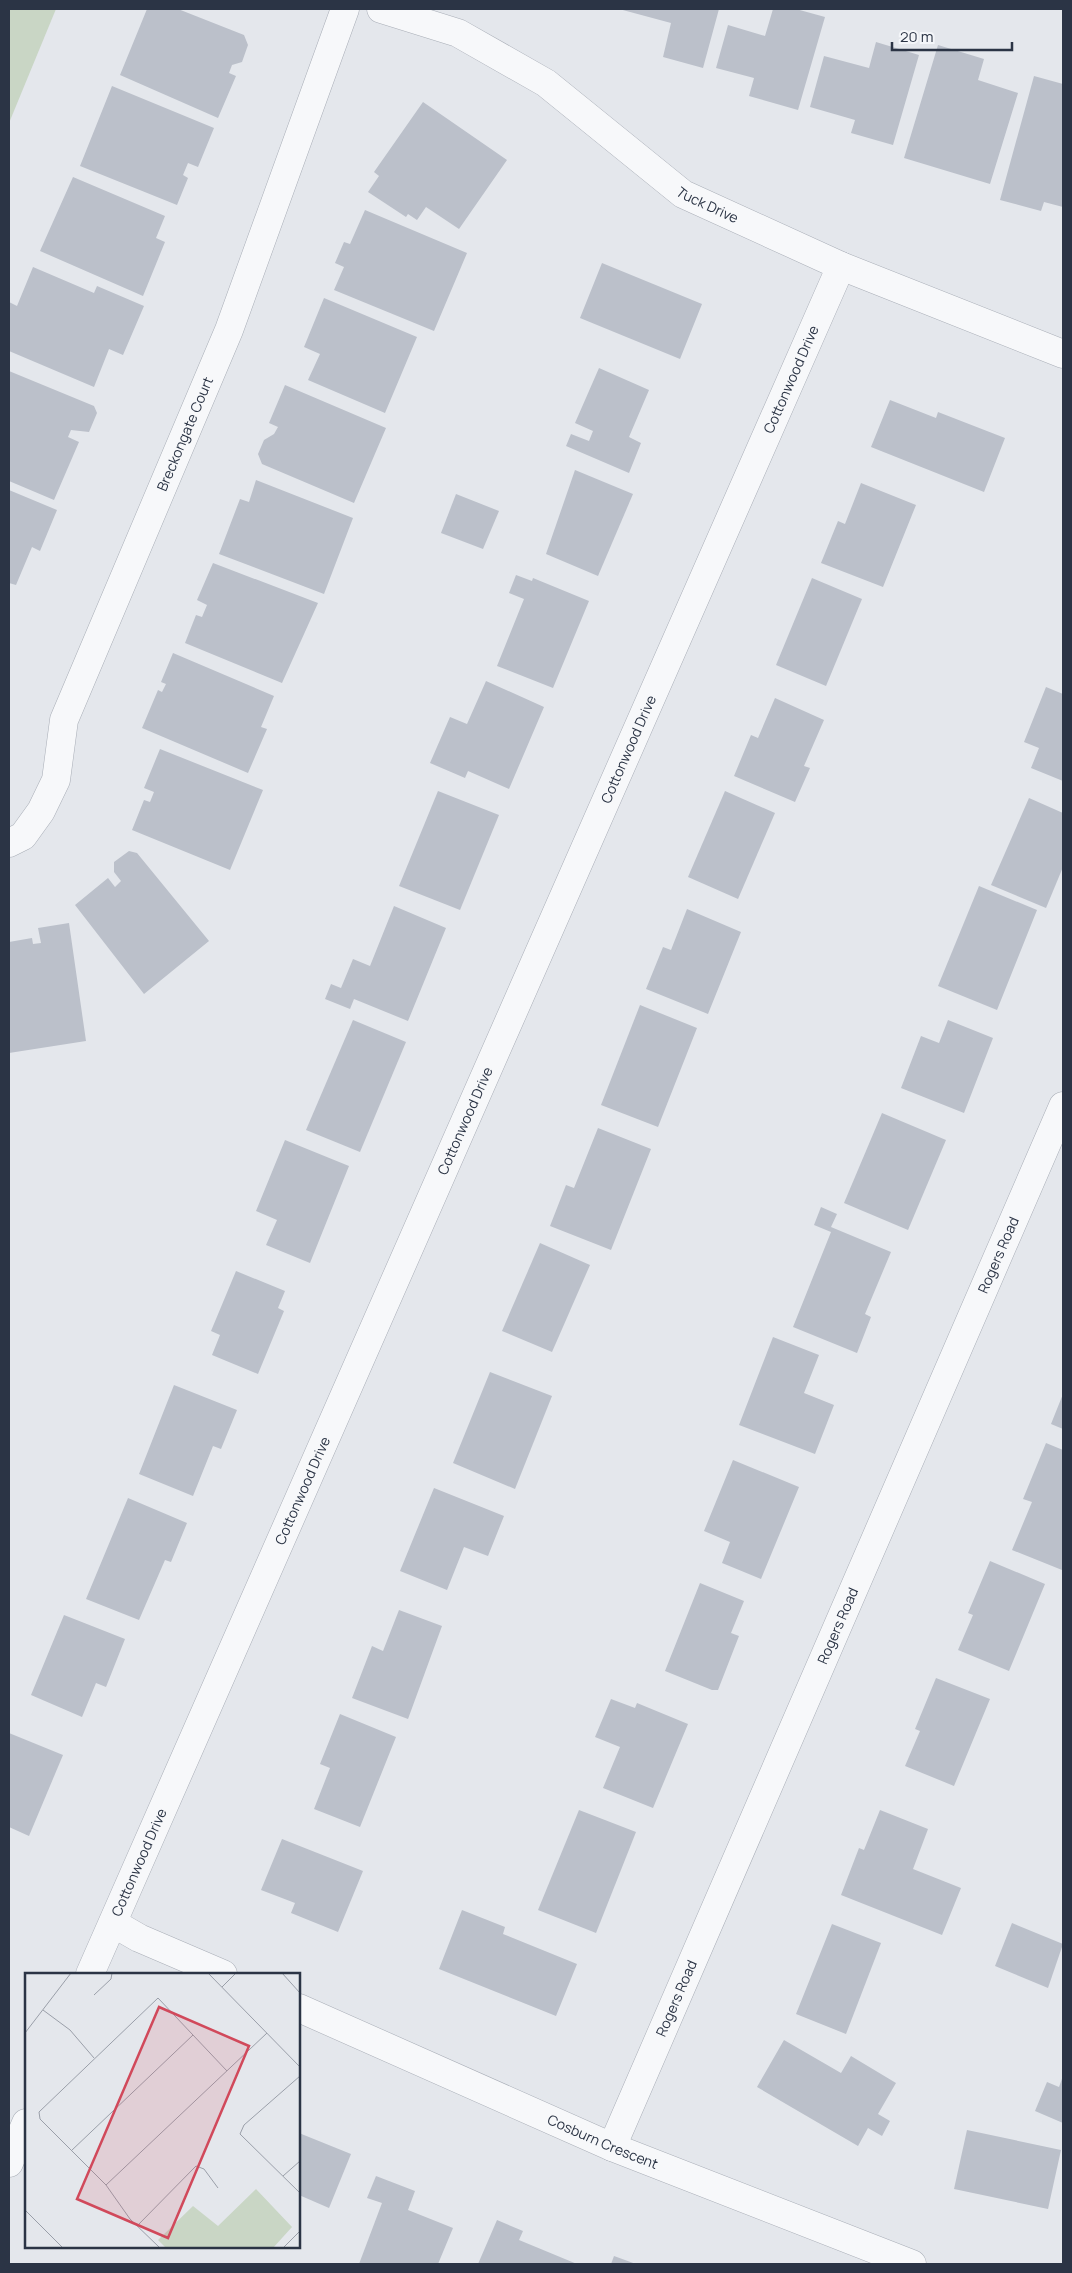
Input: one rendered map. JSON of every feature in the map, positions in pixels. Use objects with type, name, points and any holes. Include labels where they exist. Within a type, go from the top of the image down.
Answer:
[{"type":"street","name":"Breckongate Court","points":[[9,842],[24,836],[41,812],[56,780],[64,720],[228,330],[345,9]]},
{"type":"street","name":"Tuck Drive","points":[[380,9],[458,33],[546,83],[683,194],[841,266],[1063,354]]},
{"type":"street","name":"Cottonwood Drive","points":[[90,1973],[841,266]]},
{"type":"street","name":"Rogers Road","points":[[612,2147],[1063,1106]]},
{"type":"street","points":[[113,1923],[139,1938],[221,1973]]},
{"type":"street","name":"Cosburn Crescent","points":[[300,2008],[612,2147],[912,2264]]},
{"type":"street","points":[[9,2163],[25,2125]]},
{"type":"green space","points":[[9,9],[56,9],[9,123]]},
{"type":"building","points":[[147,9],[178,9],[244,35],[248,45],[242,62],[232,65],[229,73],[236,76],[218,118],[120,75]]},
{"type":"building","points":[[619,9],[719,9],[703,68],[663,57],[671,23]]},
{"type":"building","points":[[773,9],[796,9],[825,17],[798,110],[749,96],[754,78],[716,68],[728,25],[765,36]]},
{"type":"building","points":[[876,42],[919,55],[893,145],[851,133],[855,120],[810,107],[824,56],[869,68]]},
{"type":"building","points":[[938,45],[984,59],[978,80],[1018,93],[990,184],[904,158]]},
{"type":"building","points":[[1034,76],[1063,84],[1063,207],[1044,202],[1041,211],[1000,200]]},
{"type":"building","points":[[112,86],[214,128],[198,167],[188,163],[183,175],[188,178],[177,205],[80,166]]},
{"type":"building","points":[[423,102],[507,160],[459,229],[426,207],[417,220],[408,214],[406,217],[368,192],[379,176],[374,172]]},
{"type":"building","points":[[73,177],[165,216],[156,238],[165,242],[143,296],[40,251]]},
{"type":"building","points":[[365,210],[467,253],[434,331],[334,290],[344,267],[335,263],[344,242],[350,244]]},
{"type":"building","points":[[602,263],[702,304],[680,359],[580,318]]},
{"type":"building","points":[[33,267],[94,293],[97,286],[144,306],[123,355],[109,349],[94,387],[9,351],[9,302],[17,306]]},
{"type":"building","points":[[324,298],[417,337],[385,413],[308,380],[320,354],[304,347]]},
{"type":"building","points":[[599,368],[649,390],[629,437],[641,443],[629,473],[566,446],[571,434],[589,441],[593,431],[575,423]]},
{"type":"building","points":[[9,371],[94,406],[97,413],[89,432],[71,430],[68,437],[79,442],[54,500],[9,481]]},
{"type":"building","points":[[285,385],[386,428],[354,503],[262,464],[258,454],[264,440],[274,434],[278,427],[269,423]]},
{"type":"building","points":[[890,400],[936,418],[938,412],[1005,438],[984,492],[871,447]]},
{"type":"building","points":[[575,470],[633,494],[598,576],[546,554]]},
{"type":"building","points":[[256,480],[353,518],[324,594],[219,554],[240,499],[249,502]]},
{"type":"building","points":[[861,483],[916,505],[883,587],[821,563],[838,521],[845,524]]},
{"type":"building","points":[[9,490],[57,510],[40,551],[32,547],[16,585],[9,583]]},
{"type":"building","points":[[456,494],[499,511],[483,549],[441,533]]},
{"type":"building","points":[[213,563],[318,603],[282,683],[185,643],[196,615],[202,617],[207,605],[197,600]]},
{"type":"building","points":[[516,575],[532,581],[533,578],[589,601],[553,688],[497,666],[524,599],[509,593]]},
{"type":"building","points":[[812,578],[862,599],[826,686],[776,665]]},
{"type":"building","points":[[173,653],[274,696],[261,727],[267,729],[248,773],[142,728],[158,690],[162,692],[166,684],[161,682]]},
{"type":"building","points":[[486,681],[544,707],[509,789],[468,771],[465,778],[430,763],[450,717],[467,724]]},
{"type":"building","points":[[1046,687],[1063,694],[1063,781],[1031,768],[1039,748],[1024,742]]},
{"type":"building","points":[[775,698],[824,720],[804,766],[810,768],[795,802],[734,776],[751,735],[758,738]]},
{"type":"building","points":[[160,749],[263,790],[230,870],[132,830],[144,800],[150,802],[154,792],[144,788]]},
{"type":"building","points":[[438,791],[499,815],[460,910],[399,886]]},
{"type":"building","points":[[725,791],[775,813],[738,899],[688,877]]},
{"type":"building","points":[[1029,798],[1063,813],[1063,867],[1046,908],[991,885]]},
{"type":"building","points":[[129,851],[137,853],[209,941],[144,994],[75,905],[108,878],[115,887],[121,881],[114,872],[114,862]]},
{"type":"building","points":[[979,886],[1037,910],[997,1010],[938,986]]},
{"type":"building","points":[[394,906],[446,928],[408,1021],[354,999],[350,1009],[325,999],[331,984],[341,988],[353,959],[370,966]]},
{"type":"building","points":[[687,909],[741,932],[708,1014],[646,989],[663,947],[671,950]]},
{"type":"building","points":[[69,923],[86,1041],[9,1053],[9,942],[32,938],[33,944],[41,943],[38,928]]},
{"type":"building","points":[[640,1005],[697,1028],[658,1127],[601,1105]]},
{"type":"building","points":[[353,1020],[406,1042],[360,1152],[306,1130]]},
{"type":"building","points":[[948,1020],[993,1038],[964,1113],[901,1088],[921,1036],[939,1043]]},
{"type":"building","points":[[882,1113],[946,1140],[908,1230],[844,1203]]},
{"type":"building","points":[[598,1128],[651,1149],[611,1250],[550,1226],[566,1185],[574,1188]]},
{"type":"building","points":[[285,1140],[349,1166],[310,1263],[266,1245],[277,1220],[256,1211]]},
{"type":"building","points":[[821,1207],[837,1214],[831,1227],[891,1252],[865,1314],[871,1317],[857,1353],[793,1327],[831,1232],[814,1225]]},
{"type":"building","points":[[540,1243],[590,1265],[552,1352],[502,1331]]},
{"type":"building","points":[[236,1271],[285,1291],[278,1308],[284,1311],[258,1374],[212,1355],[220,1335],[211,1331]]},
{"type":"building","points":[[773,1337],[819,1355],[804,1393],[834,1405],[815,1454],[739,1425]]},
{"type":"building","points":[[490,1372],[552,1396],[515,1489],[453,1463]]},
{"type":"building","points":[[174,1385],[237,1410],[221,1449],[213,1446],[193,1496],[139,1474]]},
{"type":"building","points":[[1063,1394],[1063,1429],[1051,1424]]},
{"type":"building","points":[[1046,1443],[1063,1450],[1062,1570],[1012,1550],[1032,1502],[1023,1499]]},
{"type":"building","points":[[733,1460],[799,1487],[761,1579],[722,1563],[730,1542],[704,1531]]},
{"type":"building","points":[[434,1488],[504,1516],[488,1556],[464,1547],[447,1590],[400,1571]]},
{"type":"building","points":[[128,1498],[187,1523],[171,1562],[165,1560],[139,1620],[86,1599]]},
{"type":"building","points":[[990,1561],[1045,1584],[1009,1671],[958,1650],[973,1615],[968,1613]]},
{"type":"building","points":[[700,1583],[744,1601],[731,1633],[739,1636],[718,1690],[712,1690],[665,1671]]},
{"type":"building","points":[[399,1610],[442,1626],[408,1719],[352,1698],[372,1646],[383,1651]]},
{"type":"building","points":[[64,1615],[125,1639],[106,1687],[96,1683],[82,1717],[31,1695]]},
{"type":"building","points":[[936,1678],[990,1699],[954,1786],[905,1766],[920,1731],[915,1729]]},
{"type":"building","points":[[611,1699],[635,1708],[637,1703],[688,1724],[653,1808],[603,1788],[620,1747],[595,1737]]},
{"type":"building","points":[[340,1714],[396,1737],[360,1827],[314,1809],[330,1768],[320,1764]]},
{"type":"building","points":[[9,1733],[63,1755],[29,1836],[9,1827]]},
{"type":"building","points":[[579,1810],[636,1832],[596,1933],[538,1910]]},
{"type":"building","points":[[880,1810],[928,1829],[913,1869],[961,1888],[942,1935],[841,1895],[859,1848],[864,1850]]},
{"type":"building","points":[[282,1839],[363,1871],[338,1932],[291,1913],[295,1903],[261,1890]]},
{"type":"building","points":[[462,1910],[505,1927],[503,1934],[577,1964],[556,2016],[439,1969]]},
{"type":"building","points":[[1012,1923],[1063,1944],[1048,1988],[995,1966]]},
{"type":"building","points":[[832,1924],[881,1943],[846,2034],[796,2014]]},
{"type":"building","points":[[784,2040],[841,2073],[851,2056],[896,2083],[878,2114],[890,2121],[882,2136],[868,2128],[858,2146],[757,2087]]},
{"type":"building","points":[[1063,2076],[1063,2123],[1035,2111],[1047,2082],[1059,2087]]},
{"type":"building","points":[[967,2130],[1061,2150],[1048,2209],[954,2189]]},
{"type":"building","points":[[300,2133],[351,2154],[329,2208],[300,2195]]},
{"type":"building","points":[[376,2176],[415,2191],[408,2210],[453,2228],[438,2264],[359,2264],[382,2203],[367,2198]]},
{"type":"building","points":[[497,2220],[523,2231],[519,2240],[577,2264],[478,2264]]},
{"type":"building","points":[[614,2256],[636,2264],[611,2264]]}]
